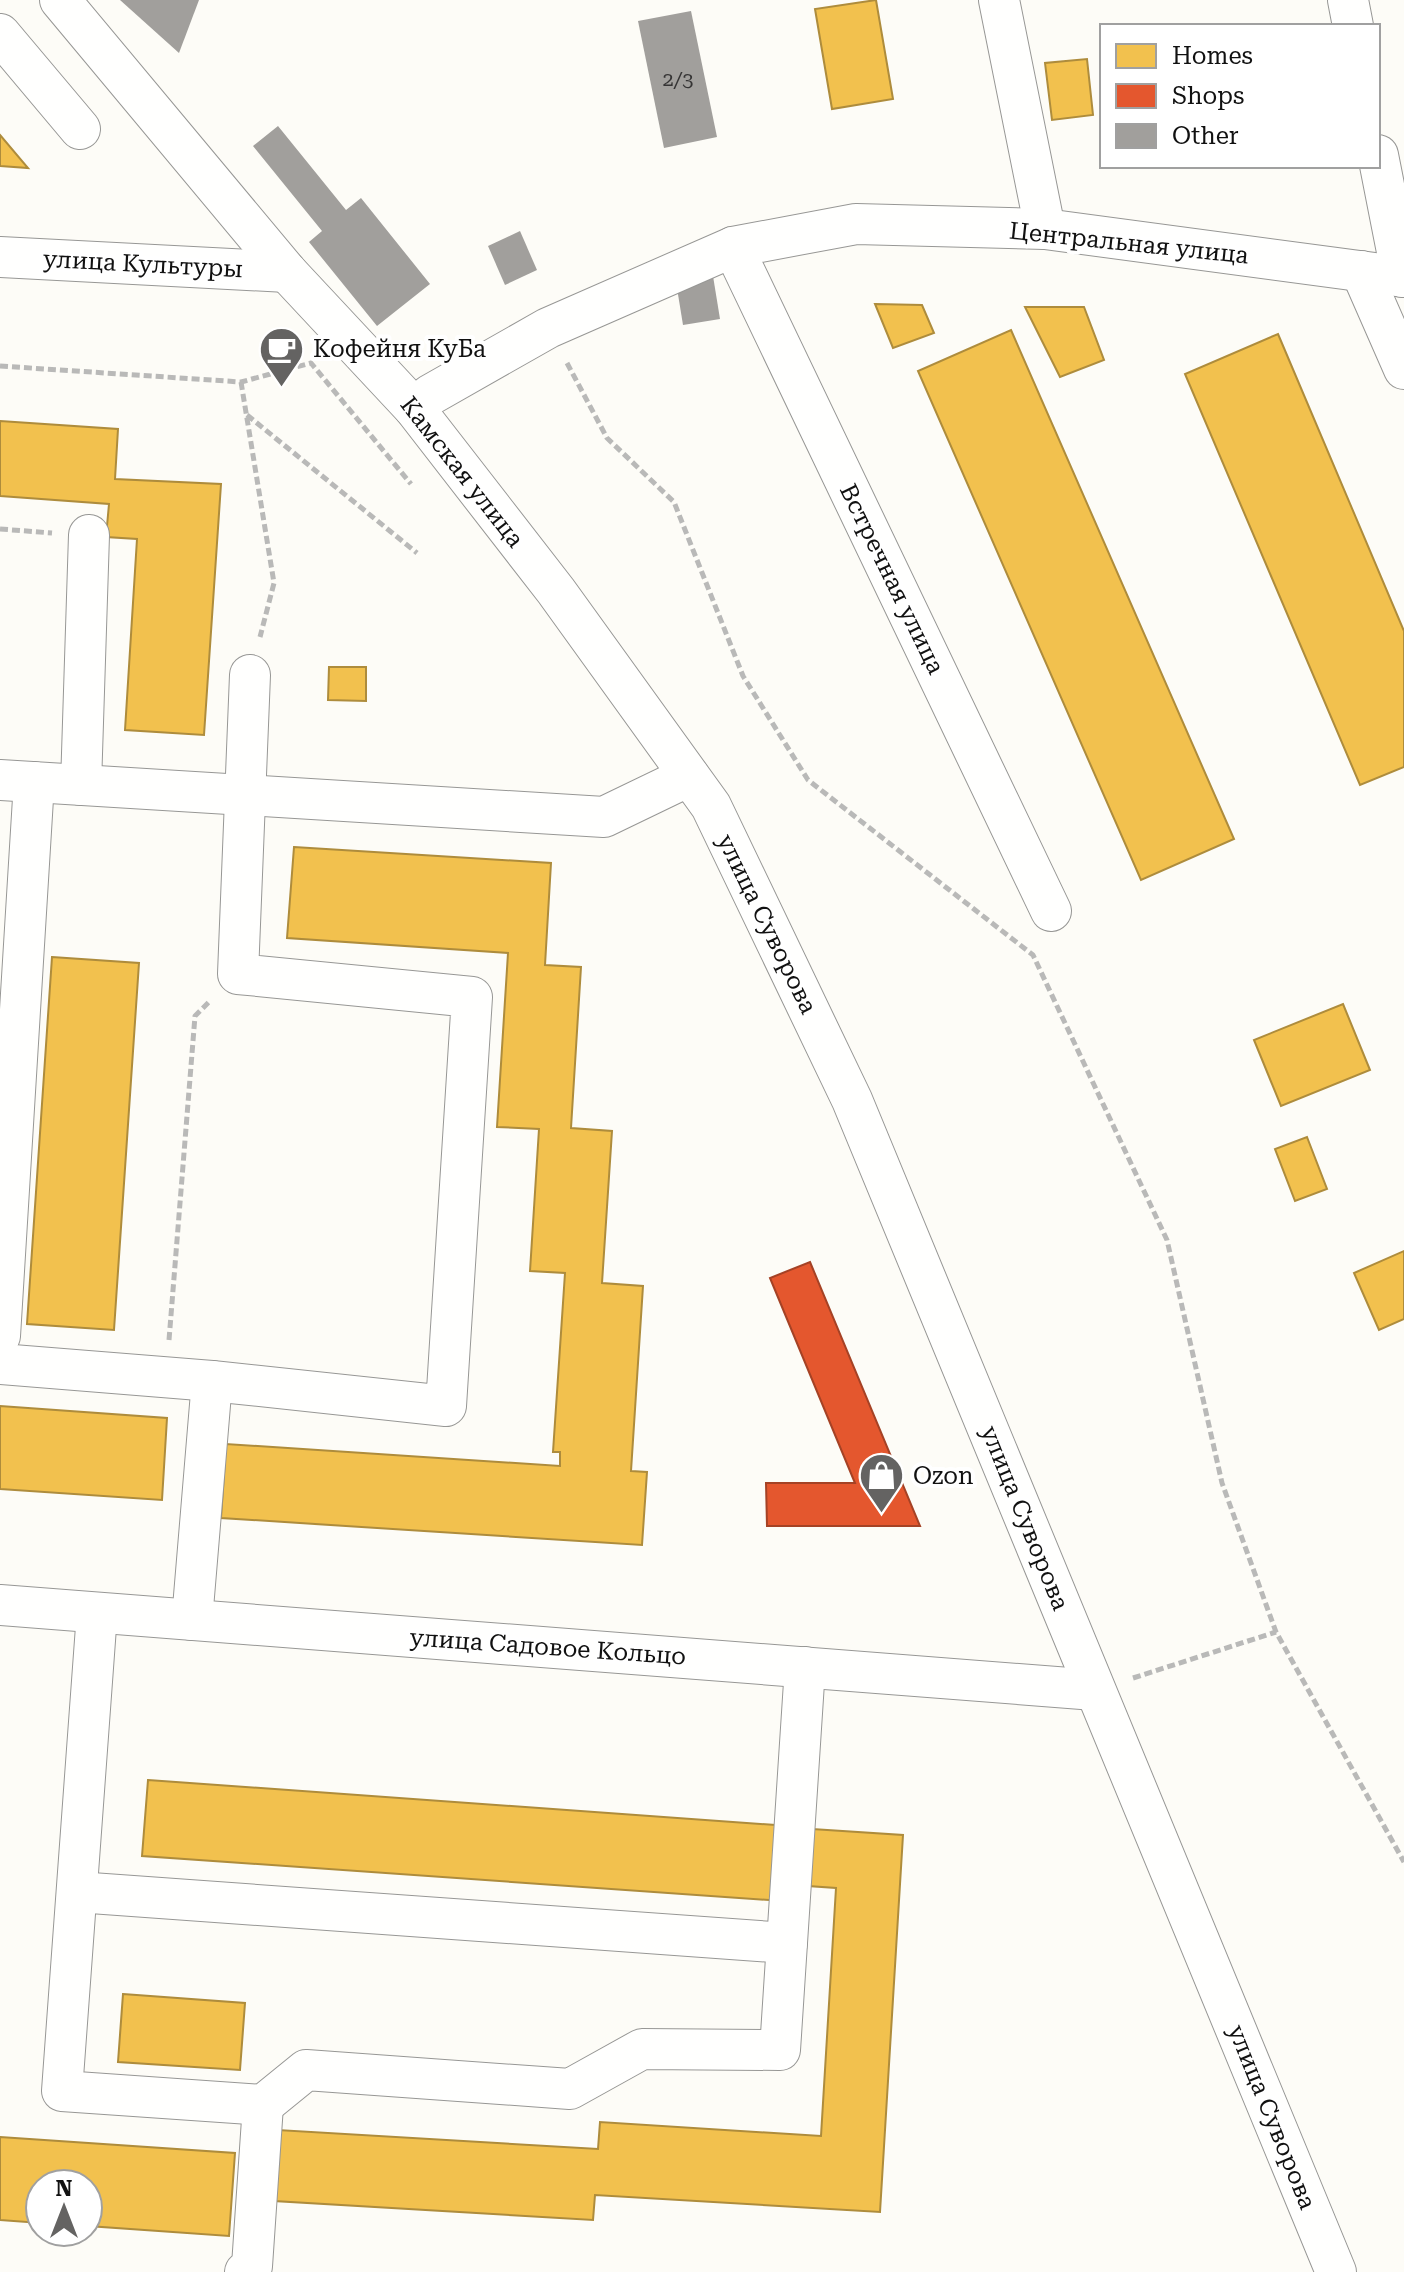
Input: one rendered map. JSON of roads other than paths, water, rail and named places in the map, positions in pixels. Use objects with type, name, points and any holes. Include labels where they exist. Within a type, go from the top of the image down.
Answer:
[{"type":"street","name":"Камская улица","points":[[60,0],[287,272],[414,408],[556,591],[689,776]]},
{"type":"street","points":[[999,0],[1045,229]]},
{"type":"street","points":[[1348,0],[1353,24]]},
{"type":"street","points":[[0,34],[80,129]]},
{"type":"street","points":[[1380,165],[1403,277]]},
{"type":"street","name":"Центральная улица","points":[[414,408],[430,395],[548,328],[733,247],[856,224],[1045,229],[1403,277]]},
{"type":"street","name":"Встречная улица","points":[[733,247],[1051,911]]},
{"type":"street","name":"улица Культуры","points":[[0,257],[287,272]]},
{"type":"street","points":[[1361,271],[1404,369]]},
{"type":"street","points":[[81,785],[89,535]]},
{"type":"street","points":[[0,1364],[212,1381],[446,1406],[472,997],[238,974],[250,675]]},
{"type":"street","points":[[0,1336],[17,781],[604,817],[689,776]]},
{"type":"street","name":"улица Суворова","points":[[689,776],[711,806],[852,1100],[1336,2272]]},
{"type":"street","points":[[192,1620],[212,1381]]},
{"type":"street","name":"улица Садовое Кольцо","points":[[0,1605],[1095,1690]]},
{"type":"street","points":[[97,1613],[62,2091],[263,2105],[306,2070],[570,2089],[642,2049],[780,2050],[805,1667]]},
{"type":"street","points":[[77,1892],[787,1943]]},
{"type":"street","points":[[245,2272],[252,2266],[263,2105]]},
{"type":"place","name":"Кофейня КуБа","points":[[282,388]]},
{"type":"place","name":"Ozon","points":[[882,1515]]}]
